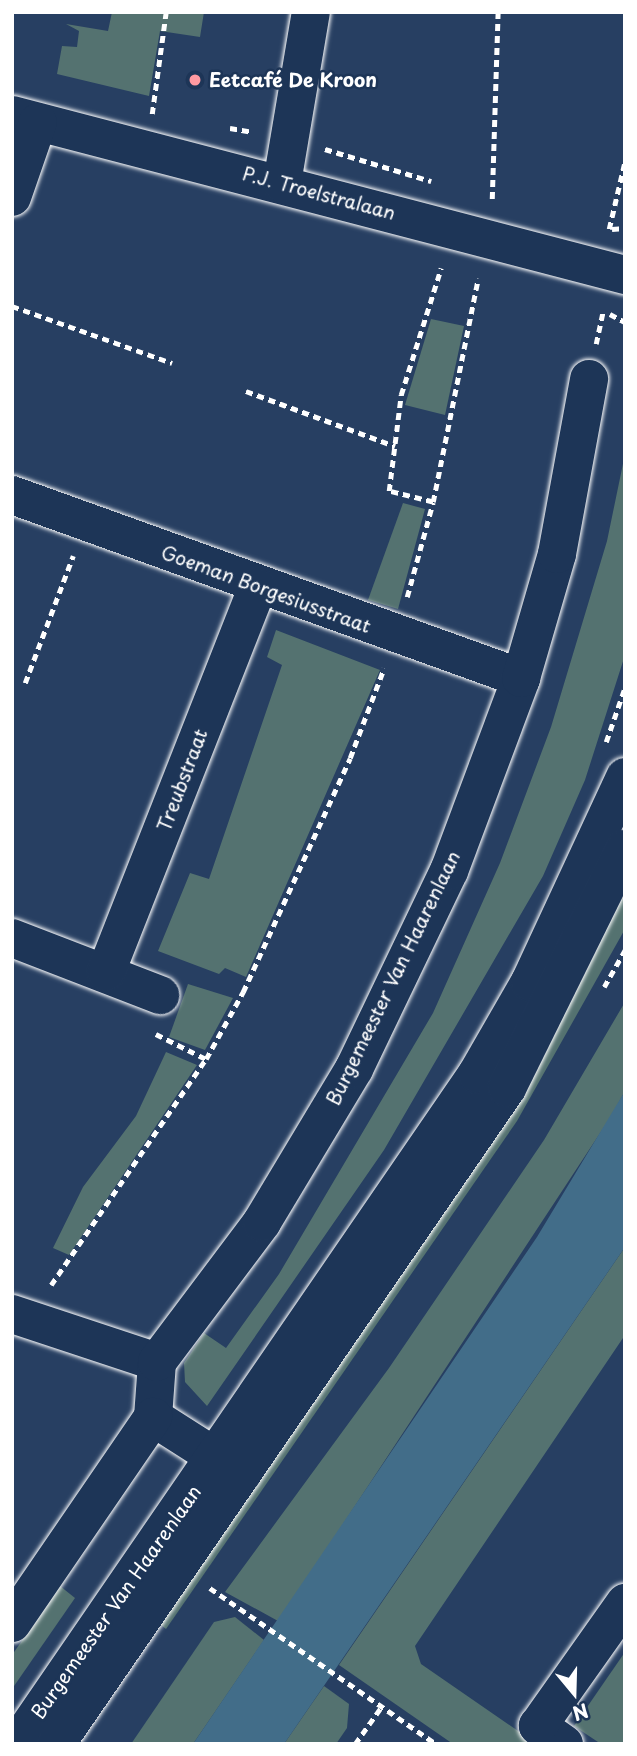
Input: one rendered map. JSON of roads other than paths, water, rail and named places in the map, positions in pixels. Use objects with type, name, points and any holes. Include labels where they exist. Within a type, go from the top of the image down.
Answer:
[{"type":"street","points":[[282,183],[311,12]]},
{"type":"street","points":[[12,197],[25,119]]},
{"type":"street","name":"P.J. Troelstralaan","points":[[25,119],[282,183],[625,275]]},
{"type":"street","name":"Burgemeester Van Haarenlaan","points":[[157,1362],[262,1222],[354,1069],[449,871],[521,678],[557,554],[589,379]]},
{"type":"street","name":"Goeman Borgesiusstraat","points":[[12,495],[257,588],[521,678]]},
{"type":"street","name":"Treubstraat","points":[[106,972],[257,588]]},
{"type":"street","name":"Burgemeester Van Haarenlaan","points":[[55,1744],[477,1074],[530,982],[625,778]]},
{"type":"street","name":"Burgemeester Van Haarenlaan","points":[[17,1744],[228,1467],[507,1088],[625,849]]},
{"type":"street","points":[[12,938],[160,995]]},
{"type":"street","points":[[12,1623],[153,1417],[157,1362],[23,1317]]},
{"type":"street","points":[[153,1417],[228,1467]]},
{"type":"street","points":[[564,1744],[538,1726],[625,1603]]},
{"type":"water","points":[[625,1091],[625,1247],[284,1744],[193,1744],[537,1237]]},
{"type":"place","name":"Eetcafé De Kroon","points":[[195,80]]}]
